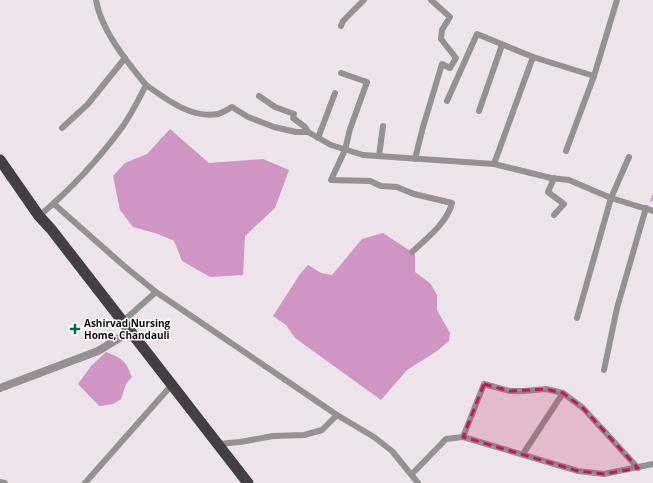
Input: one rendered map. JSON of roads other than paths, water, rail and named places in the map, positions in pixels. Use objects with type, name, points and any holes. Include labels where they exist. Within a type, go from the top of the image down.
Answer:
[{"type":"highway","points":[[0,160],[40,216],[121,322],[126,334],[242,483]]},
{"type":"highway","points":[[0,171],[10,186],[121,322],[248,483]]},
{"type":"street","points":[[96,0],[98,10],[109,35],[146,85],[180,107],[201,114],[219,114],[232,107],[248,117],[274,127],[296,132],[308,132],[332,145],[363,155],[494,164],[569,180],[611,198],[653,211]]},
{"type":"street","points":[[341,26],[343,21],[364,0]]},
{"type":"street","points":[[415,159],[442,64],[450,68],[456,58],[441,39],[442,30],[450,17],[431,0]]},
{"type":"street","points":[[566,150],[594,76],[617,0]]},
{"type":"street","points":[[447,101],[477,34],[533,57],[594,76]]},
{"type":"street","points":[[479,111],[502,45]]},
{"type":"street","points":[[494,164],[533,57]]},
{"type":"street","points":[[62,128],[88,104],[125,58]]},
{"type":"street","points":[[341,74],[367,82],[350,129],[345,150],[331,180],[370,181],[381,186],[397,187],[414,194],[452,203],[450,211],[440,225],[412,252]]},
{"type":"street","points":[[40,216],[54,204],[95,160],[124,125],[146,85]]},
{"type":"street","points":[[318,138],[335,93]]},
{"type":"street","points":[[259,96],[275,107],[294,114],[293,118],[306,127],[308,132]]},
{"type":"street","points":[[379,156],[383,126]]},
{"type":"street","points":[[577,318],[611,198],[629,157]]},
{"type":"street","points":[[554,178],[548,192],[564,204],[554,214]]},
{"type":"street","points":[[54,204],[122,265],[156,292],[337,414],[374,437],[392,451],[418,483]]},
{"type":"street","points":[[604,370],[617,308],[646,208]]},
{"type":"street","points":[[121,322],[156,292]]},
{"type":"street","points":[[0,388],[98,351],[126,334]]},
{"type":"street","points":[[463,437],[484,384],[510,391],[546,389],[563,393],[583,408],[638,468]]},
{"type":"street","points":[[85,483],[169,388]]},
{"type":"street","points":[[523,454],[563,393]]},
{"type":"street","points":[[218,444],[273,436],[304,435],[322,430],[337,414]]},
{"type":"street","points":[[412,474],[446,439],[463,437],[578,471],[604,474],[653,464]]},
{"type":"street","points":[[0,482],[5,483]]},
{"type":"waterway","points":[[651,201],[653,196]]},
{"type":"place","name":"Ashirvad Nursing Home, Chandauli","points":[[75,329]]}]
